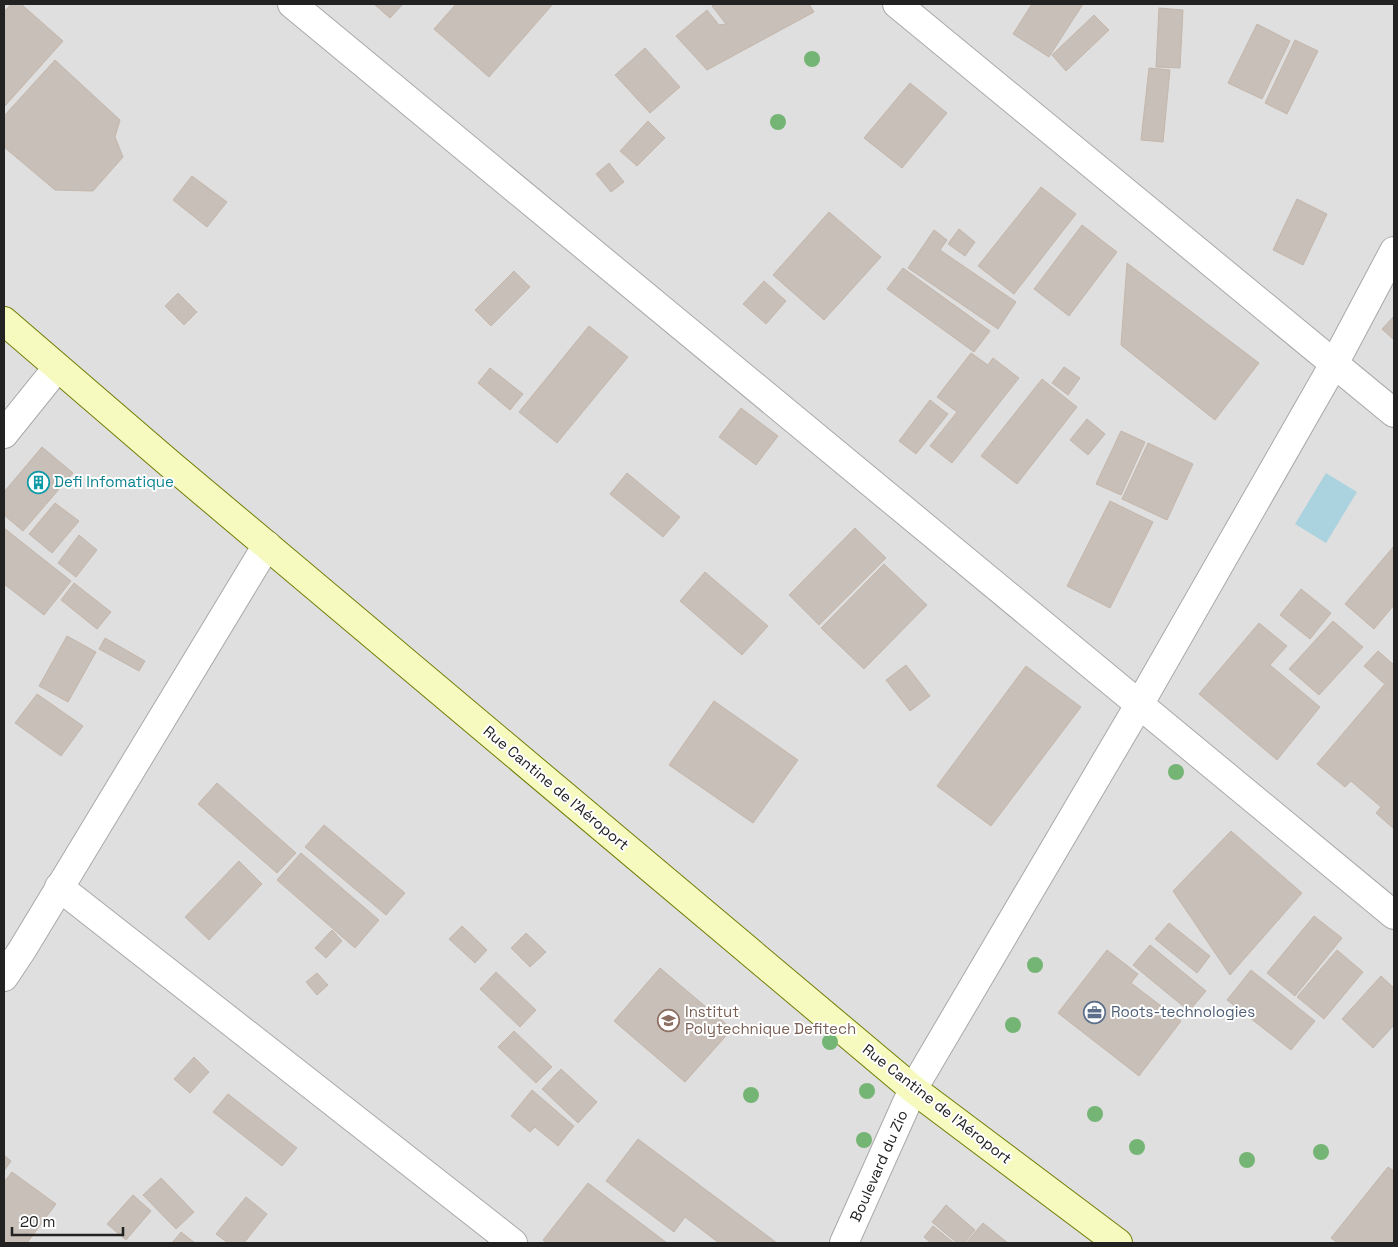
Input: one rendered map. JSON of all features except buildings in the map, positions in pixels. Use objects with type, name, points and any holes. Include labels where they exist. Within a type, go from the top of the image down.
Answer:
[{"type":"main road","name":"Rue Cantine de l'Aéroport","points":[[4,321],[57,368],[913,1089],[1118,1243]]},
{"type":"street","points":[[292,4],[1394,915]]},
{"type":"street","points":[[897,4],[1394,413]]},
{"type":"street","name":"Boulevard du Zio","points":[[844,1243],[913,1089],[1139,704],[1334,364],[1394,251]]},
{"type":"street","points":[[4,434],[57,368]]},
{"type":"street","points":[[4,977],[13,943],[59,887],[267,545]]},
{"type":"street","points":[[59,887],[513,1243]]},
{"type":"shaded area","points":[[4,4],[1394,4],[1394,1243],[4,1243]]},
{"type":"water","points":[[1326,473],[1357,492],[1326,543],[1295,524]]},
{"type":"place","name":"Defi Infomatique","points":[[38,482]]},
{"type":"place","name":"Roots-technologies","points":[[1095,1012]]},
{"type":"place","name":"Institut Polytechnique Defitech","points":[[669,1021]]}]
